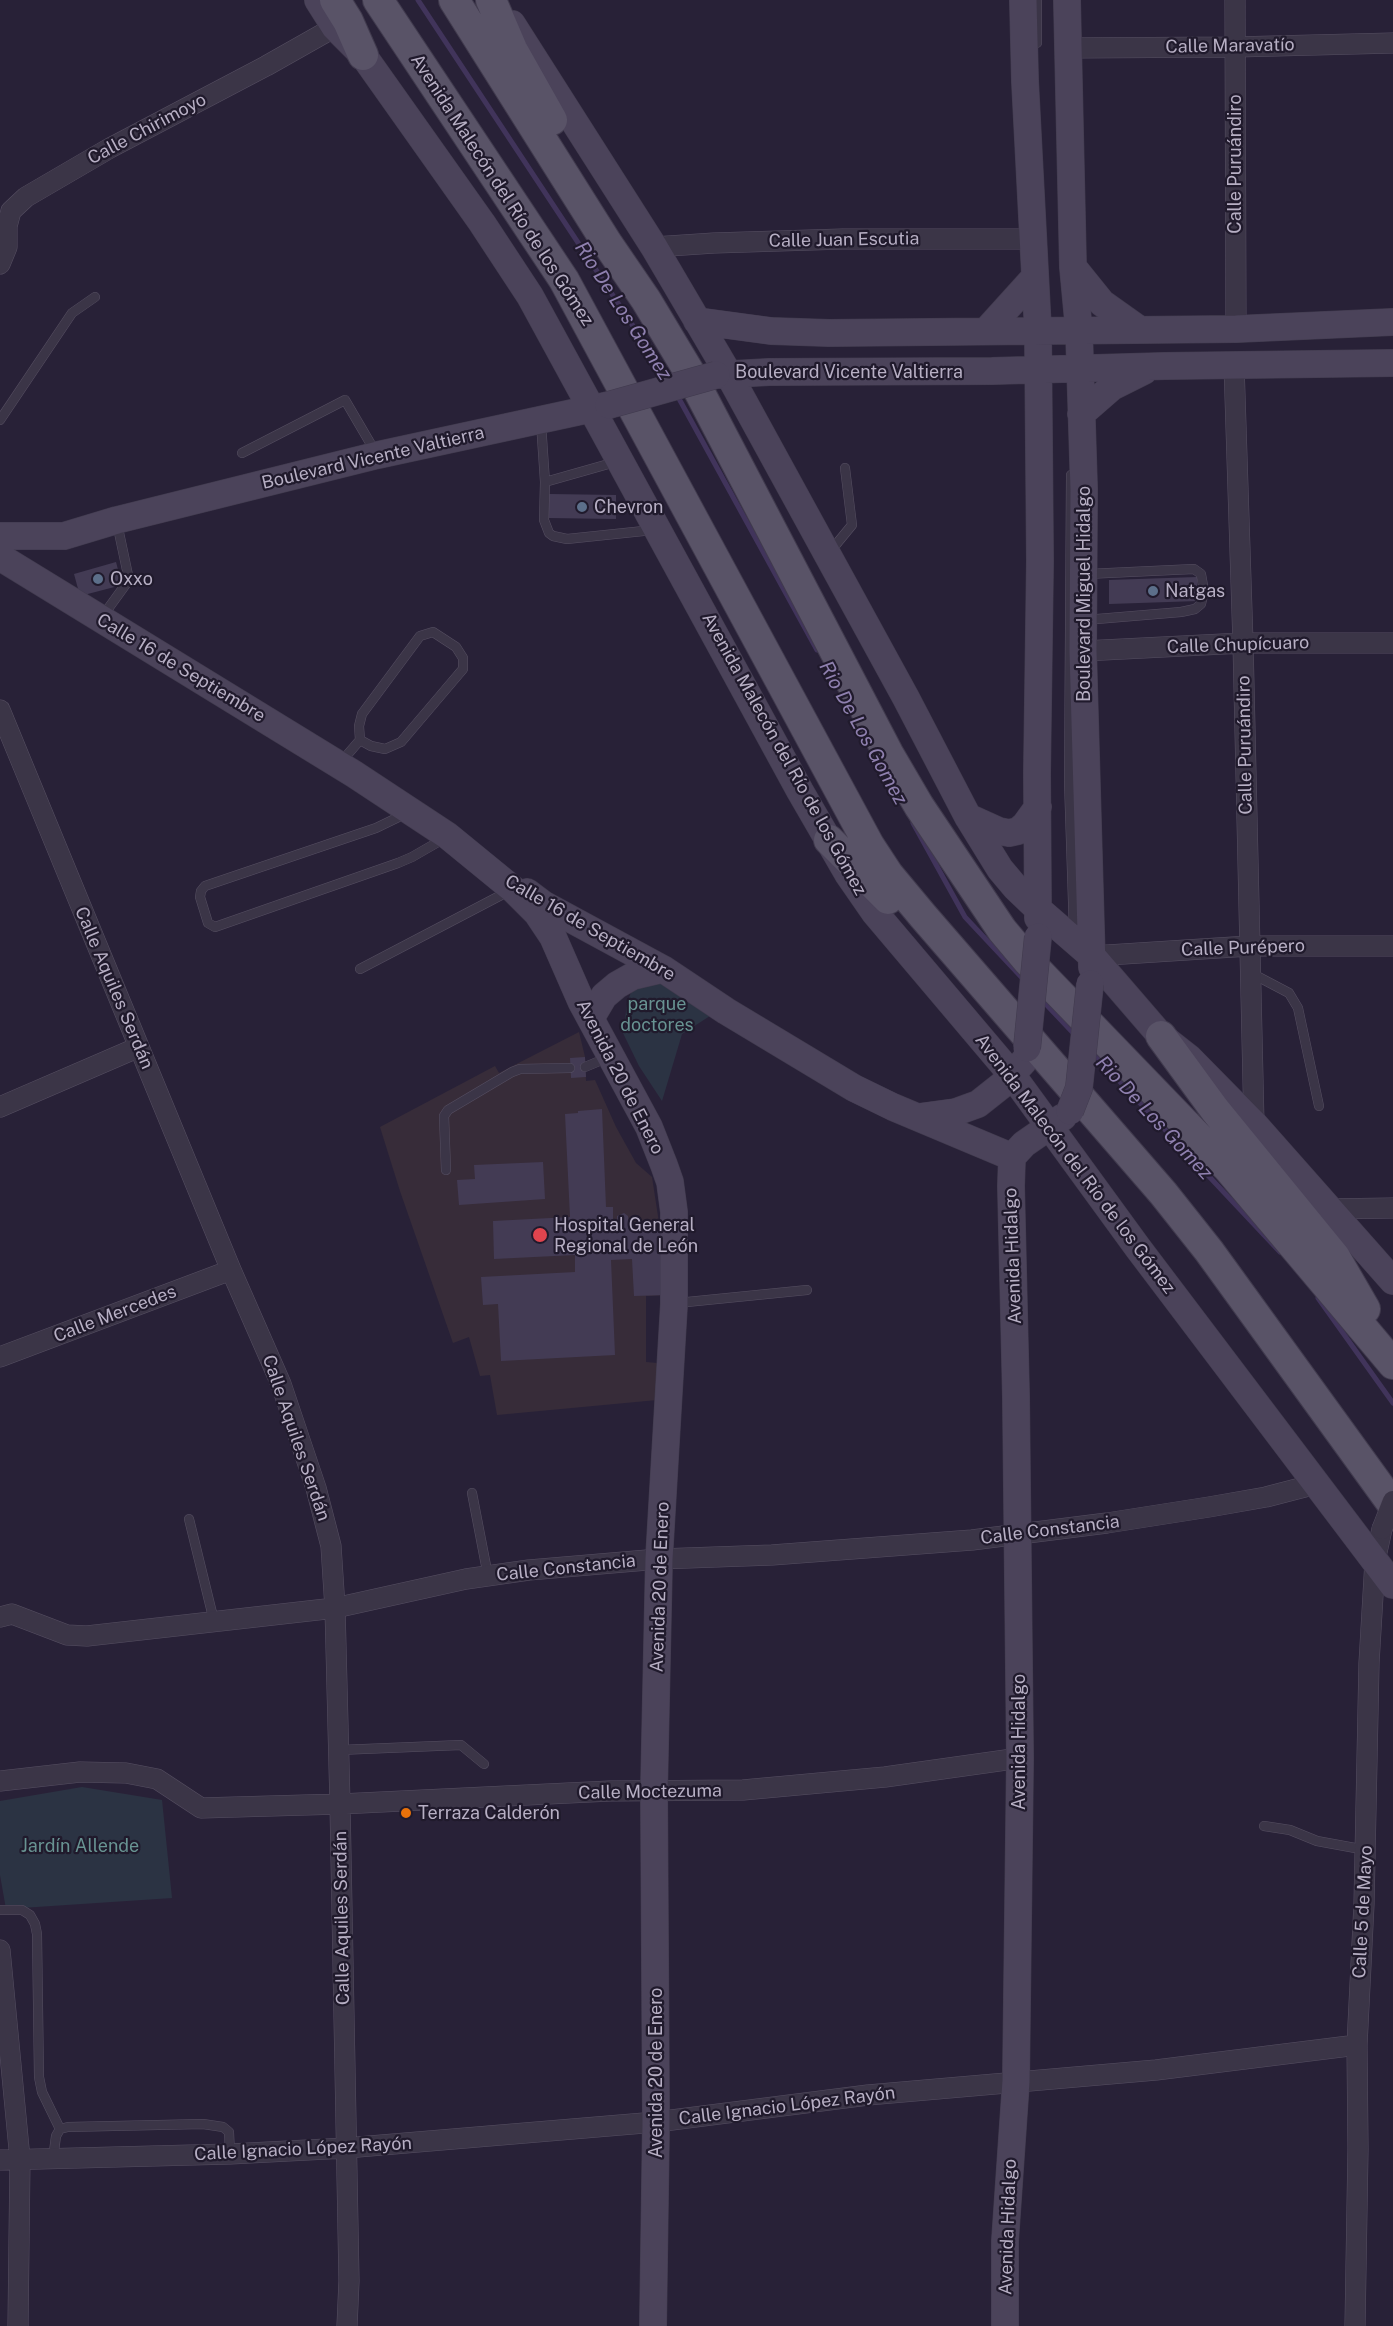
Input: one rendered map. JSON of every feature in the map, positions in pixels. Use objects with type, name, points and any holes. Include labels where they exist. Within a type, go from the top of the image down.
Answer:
[{"type":"main road","points":[[357,0],[468,158],[505,189]]},
{"type":"main road","name":"Avenida Malecón del Río de los Gómez","points":[[378,0],[564,280],[869,845],[888,874],[1025,1040],[1163,1193],[1209,1251],[1390,1512]]},
{"type":"main road","points":[[454,0],[607,243],[646,300],[688,370],[888,753],[919,806],[1002,930],[1028,961],[1228,1168],[1391,1360]]},
{"type":"main road","points":[[491,0],[512,50],[567,146],[589,193],[607,243]]},
{"type":"main road","points":[[335,13],[348,21],[363,55]]},
{"type":"main road","points":[[829,840],[889,900],[968,988],[1025,1040]]},
{"type":"main road","points":[[1161,1036],[1215,1110],[1335,1257],[1354,1287],[1391,1360]]},
{"type":"street","points":[[318,0],[335,13]]},
{"type":"street","points":[[496,0],[654,248],[697,321],[722,374],[827,554],[968,817],[1000,869],[1041,921],[1083,949],[1161,1036],[1189,1058],[1254,1124],[1393,1281]]},
{"type":"street","name":"Boulevard Miguel Hidalgo","points":[[1023,0],[1034,239],[1040,276],[1058,331],[1075,369],[1076,408],[1084,489],[1083,949],[1090,984],[1079,1088],[1060,1119]]},
{"type":"street","name":"Calle Puruándiro","points":[[1235,0],[1236,329]]},
{"type":"street","name":"Boulevard Miguel Hidalgo","points":[[918,1117],[956,1112],[978,1104],[1012,1076],[1023,1062],[1041,921],[1038,807],[1041,370],[1058,331],[1073,267],[1061,50],[1062,6]]},
{"type":"street","name":"Calle Chirimoyo","points":[[0,264],[7,247],[11,211],[26,197],[110,148],[266,66],[335,13]]},
{"type":"street","name":"Calle Maravatío","points":[[1061,50],[1393,43]]},
{"type":"street","name":"Avenida Malecón del Río de los Gómez","points":[[363,55],[482,224],[601,407],[621,461],[848,874],[875,913],[1012,1076],[1060,1119],[1138,1248],[1393,1585]]},
{"type":"street","name":"Calle Juan Escutia","points":[[654,248],[714,243],[843,239],[1034,239]]},
{"type":"street","points":[[1073,267],[1102,303],[1140,330]]},
{"type":"street","points":[[987,330],[1040,276]]},
{"type":"street","points":[[697,321],[771,331],[829,333],[1236,329],[1393,322]]},
{"type":"street","points":[[769,372],[762,362],[761,353],[763,344],[771,331]]},
{"type":"street","name":"Boulevard Vicente Valtierra","points":[[0,536],[64,536],[117,520],[378,455],[601,407],[722,374],[1393,363]]},
{"type":"street","name":"Calle Puruándiro","points":[[1234,365],[1254,1124]]},
{"type":"street","points":[[1076,408],[1146,370],[1165,366]]},
{"type":"street","name":"Calle 16 de Septiembre","points":[[0,557],[411,811],[447,836],[514,890],[524,890],[543,904],[663,969],[726,1011],[854,1088],[1012,1157]]},
{"type":"street","name":"Calle Chupícuaro","points":[[1083,651],[1243,643],[1393,643]]},
{"type":"street","name":"Calle Aquiles Serdán","points":[[0,710],[231,1270],[281,1384],[316,1488],[331,1546],[339,1750],[349,2281],[347,2326]]},
{"type":"street","points":[[968,817],[1009,833],[1018,831],[1025,825],[1038,807]]},
{"type":"street","name":"Avenida 20 de Enero","points":[[514,890],[537,913],[553,937],[591,1018],[649,1127],[670,1182],[674,1212],[674,1304],[659,1559],[654,1791],[656,2122],[653,2326]]},
{"type":"street","name":"Calle Purépero","points":[[1083,949],[1393,946]]},
{"type":"street","points":[[591,1018],[604,996],[618,984],[633,976],[663,969]]},
{"type":"street","points":[[0,1107],[139,1047]]},
{"type":"street","points":[[1012,1157],[1024,1144],[1060,1119]]},
{"type":"street","name":"Avenida Hidalgo","points":[[1005,2326],[1005,2241],[1016,2081],[1020,1758],[1012,1157]]},
{"type":"street","points":[[1327,1209],[1393,1208]]},
{"type":"street","name":"Calle Mercedes","points":[[0,1358],[231,1270]]},
{"type":"street","name":"Calle Constancia","points":[[0,1617],[12,1614],[68,1635],[87,1636],[335,1608],[488,1576],[569,1566],[659,1559],[916,1546],[1107,1523],[1266,1497],[1316,1484]]},
{"type":"street","name":"Calle 5 de Mayo","points":[[1355,2326],[1357,2045],[1366,1850],[1369,1663],[1375,1561],[1390,1512]]},
{"type":"street","name":"Calle Moctezuma","points":[[0,1781],[80,1772],[126,1773],[157,1779],[201,1808],[610,1791],[755,1789],[885,1777],[1020,1758]]},
{"type":"street","points":[[0,1950],[6,2079],[20,2159],[18,2326]]},
{"type":"street","name":"Calle Ignacio López Rayón","points":[[0,2160],[230,2154],[346,2148],[656,2122],[868,2095],[1156,2070],[1357,2045]]},
{"type":"lane","points":[[1036,0],[1037,55]]},
{"type":"lane","points":[[1057,0],[1062,6]]},
{"type":"lane","points":[[1058,331],[1062,222],[1059,104]]},
{"type":"lane","points":[[0,420],[72,313],[95,297]]},
{"type":"lane","points":[[1041,370],[1050,575]]},
{"type":"lane","points":[[242,453],[345,400],[378,455]]},
{"type":"lane","points":[[541,420],[545,482],[544,520],[546,528],[553,536],[567,539],[658,529]]},
{"type":"lane","points":[[545,482],[621,461]]},
{"type":"lane","points":[[827,554],[852,525],[845,468]]},
{"type":"lane","points":[[1071,470],[1070,782],[1083,949]]},
{"type":"lane","points":[[101,619],[126,584],[128,575],[117,520]]},
{"type":"lane","points":[[1083,574],[1194,569],[1201,574],[1204,591],[1201,604],[1195,609],[1083,620]]},
{"type":"lane","points":[[339,765],[360,740],[359,726],[362,714],[420,636],[433,632],[456,647],[463,657],[463,669],[400,742],[385,749],[371,746],[360,740]]},
{"type":"lane","points":[[1041,921],[1048,734]]},
{"type":"lane","points":[[411,811],[376,828],[205,886],[200,897],[208,923],[215,927],[398,863],[447,836]]},
{"type":"lane","points":[[360,969],[494,898],[514,890]]},
{"type":"lane","points":[[1249,972],[1289,993],[1298,1008],[1319,1106]]},
{"type":"lane","points":[[585,1067],[611,1056]]},
{"type":"lane","points":[[446,1170],[444,1116],[448,1110],[520,1069],[570,1068]]},
{"type":"lane","points":[[674,1304],[807,1290]]},
{"type":"lane","points":[[472,1493],[488,1576]]},
{"type":"lane","points":[[189,1519],[214,1621]]},
{"type":"lane","points":[[339,1750],[461,1745],[484,1764]]},
{"type":"lane","points":[[1264,1826],[1290,1830],[1317,1841],[1366,1850]]},
{"type":"lane","points":[[0,1910],[22,1910],[30,1915],[35,1924],[39,2077],[42,2092],[60,2129]]},
{"type":"lane","points":[[53,2159],[56,2136],[60,2129],[68,2127],[191,2124],[223,2127],[229,2132],[230,2154]]},
{"type":"shaded area","name":"Hospital General Regional de León","points":[[579,1032],[585,1057],[586,1081],[595,1080],[616,1127],[636,1163],[652,1177],[659,1223],[669,1248],[667,1295],[646,1296],[646,1362],[657,1363],[657,1400],[497,1415],[490,1375],[480,1376],[469,1337],[453,1343],[380,1127],[495,1066],[499,1073]]},
{"type":"green space","name":"parque doctores","points":[[659,981],[713,1014],[682,1034],[662,1101],[639,1066],[623,1033],[627,1004],[632,989]]},
{"type":"green space","name":"Jardín Allende","points":[[82,1787],[162,1800],[172,1898],[6,1909],[0,1875],[0,1801]]},
{"type":"building","name":"Chevron","points":[[549,494],[616,495],[616,519],[549,518]]},
{"type":"building","name":"Oxxo","points":[[116,562],[122,585],[80,596],[74,574]]},
{"type":"building","name":"Natgas","points":[[1197,577],[1198,601],[1109,604],[1109,580]]},
{"type":"building","points":[[585,1057],[586,1077],[571,1078],[570,1058]]},
{"type":"building","points":[[602,1109],[606,1207],[613,1207],[613,1221],[617,1221],[617,1216],[624,1213],[628,1216],[629,1224],[659,1223],[669,1248],[667,1295],[634,1296],[632,1259],[611,1260],[615,1355],[501,1361],[498,1304],[483,1305],[481,1277],[575,1272],[575,1255],[494,1259],[493,1221],[570,1217],[565,1114]]},
{"type":"building","points":[[543,1162],[545,1199],[459,1205],[457,1180],[475,1179],[474,1165]]},
{"type":"waterway","name":"Rio De Los Gomez","points":[[418,0],[668,379]]},
{"type":"waterway","name":"Rio De Los Gomez","points":[[677,395],[817,650]]},
{"type":"waterway","name":"Rio De Los Gomez","points":[[913,823],[965,917],[1025,981]]},
{"type":"waterway","name":"Rio De Los Gomez","points":[[1041,999],[1076,1036]]},
{"type":"waterway","name":"Rio De Los Gomez","points":[[1093,1053],[1280,1252]]},
{"type":"waterway","name":"Rio De Los Gomez","points":[[1318,1298],[1393,1403]]},
{"type":"place","name":"Chevron","points":[[582,507]]},
{"type":"place","name":"Oxxo","points":[[98,579]]},
{"type":"place","name":"Natgas","points":[[1153,591]]},
{"type":"place","name":"Hospital General Regional de León","points":[[540,1235]]},
{"type":"place","name":"Terraza Calderón","points":[[406,1813]]}]
